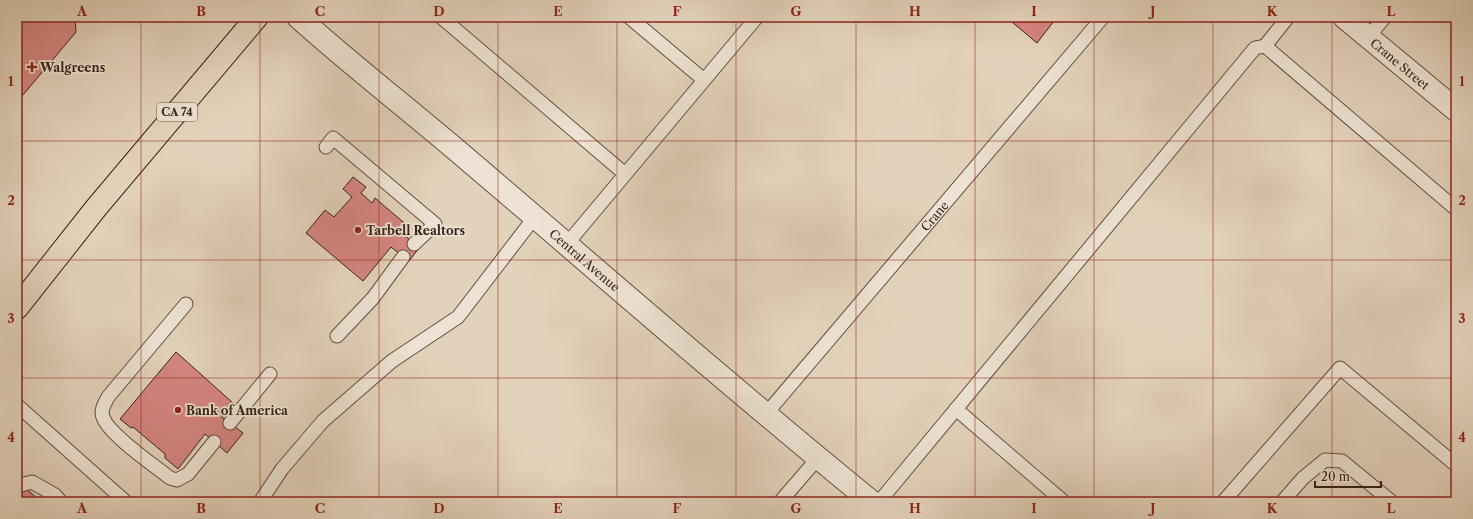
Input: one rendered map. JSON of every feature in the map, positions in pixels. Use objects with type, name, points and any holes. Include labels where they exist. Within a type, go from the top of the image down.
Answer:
[{"type":"main road","name":"CA 74","points":[[17,308],[96,208],[258,17]]},
{"type":"street","name":"Central Avenue","points":[[298,17],[818,458],[872,502]]},
{"type":"street","name":"Crane Street","points":[[1344,17],[1456,110]]},
{"type":"lane","points":[[441,17],[625,174]]},
{"type":"lane","points":[[629,17],[704,80]]},
{"type":"lane","points":[[566,245],[757,17]]},
{"type":"lane","name":"Crane","points":[[766,414],[1103,17]]},
{"type":"lane","points":[[879,502],[1255,48],[1265,46],[1288,17]]},
{"type":"lane","points":[[1368,37],[1385,17]]},
{"type":"lane","points":[[1265,46],[1456,210]]},
{"type":"lane","points":[[326,147],[333,138],[436,224],[414,244]]},
{"type":"lane","points":[[260,502],[282,469],[323,421],[392,360],[458,317],[534,218]]},
{"type":"lane","points":[[337,336],[373,298],[403,257]]},
{"type":"lane","points":[[186,304],[108,397],[102,408],[102,417],[112,431],[170,478],[178,480],[188,474],[214,442]]},
{"type":"lane","points":[[1223,502],[1340,368],[1456,465]]},
{"type":"lane","points":[[230,423],[270,374]]},
{"type":"lane","points":[[17,405],[126,502]]},
{"type":"lane","points":[[956,409],[1064,502]]},
{"type":"lane","points":[[780,502],[818,458]]},
{"type":"lane","points":[[1282,502],[1303,478],[1325,460],[1342,461],[1392,502]]},
{"type":"lane","points":[[17,486],[32,482],[55,495],[61,502]]},
{"type":"building","name":"Walgreens","points":[[17,17],[75,17],[76,32],[17,102]]},
{"type":"building","points":[[1006,17],[1057,17],[1037,43]]},
{"type":"building","name":"Tarbell Realtors","points":[[353,177],[366,187],[361,193],[372,203],[375,198],[409,227],[403,234],[419,248],[409,261],[391,247],[363,281],[306,233],[325,210],[334,217],[352,197],[343,189]]},
{"type":"building","name":"Bank of America","points":[[176,352],[233,403],[222,417],[243,433],[227,453],[205,434],[178,469],[165,458],[165,454],[133,427],[131,428],[120,419]]},
{"type":"building","points":[[23,486],[38,499],[35,502],[17,502],[17,493]]},
{"type":"place","name":"Walgreens","points":[[32,67]]},
{"type":"place","name":"Tarbell Realtors","points":[[358,230]]},
{"type":"place","name":"Bank of America","points":[[178,410]]}]
